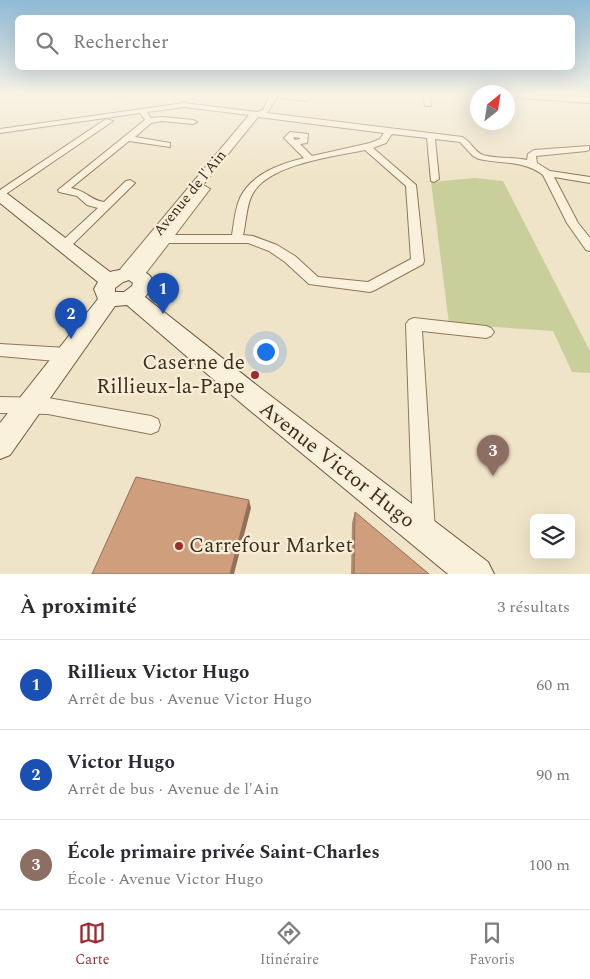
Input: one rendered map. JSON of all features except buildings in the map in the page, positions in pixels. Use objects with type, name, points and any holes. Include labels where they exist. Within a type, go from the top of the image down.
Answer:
[{"type":"street","points":[[0,132],[66,122]]},
{"type":"street","points":[[0,195],[108,122]]},
{"type":"street","points":[[107,206],[91,204],[80,193],[63,190],[148,122]]},
{"type":"street","name":"Avenue de l'Ain","points":[[0,445],[67,355],[249,122]]},
{"type":"street","name":"Avenue de l'Ain","points":[[122,285],[166,239],[257,122]]},
{"type":"street","points":[[319,122],[462,140],[469,145],[473,153],[483,157],[532,163],[547,173],[590,180]]},
{"type":"street","points":[[237,238],[246,197],[255,185],[267,175],[281,168],[367,147],[383,141],[389,131]]},
{"type":"street","points":[[130,136],[167,145]]},
{"type":"street","points":[[431,136],[434,179]]},
{"type":"street","points":[[294,143],[310,160]]},
{"type":"street","points":[[166,239],[249,239],[273,248],[290,259],[314,281],[370,287],[418,261],[411,185],[367,147]]},
{"type":"street","points":[[532,163],[534,153],[586,148]]},
{"type":"street","points":[[547,173],[573,223],[590,247]]},
{"type":"street","points":[[64,246],[130,182]]},
{"type":"street","name":"Avenue Victor Hugo","points":[[0,195],[64,246],[122,285],[250,396],[476,574]]},
{"type":"street","points":[[424,534],[414,324],[486,332]]},
{"type":"street","points":[[0,350],[67,355]]},
{"type":"street","points":[[0,405],[48,406],[151,424]]},
{"type":"green space","points":[[475,178],[503,181],[590,351],[590,373],[572,372],[553,331],[449,324],[431,182]]},
{"type":"place","name":"Rillieux Victor Hugo","points":[[163,314]]},
{"type":"place","name":"Victor Hugo","points":[[71,339]]},
{"type":"place","name":"Caserne de Rillieux-la-Pape","points":[[255,375]]},
{"type":"place","name":"École primaire privée Saint-Charles","points":[[493,476]]},
{"type":"place","name":"Carrefour Market","points":[[179,546]]}]
